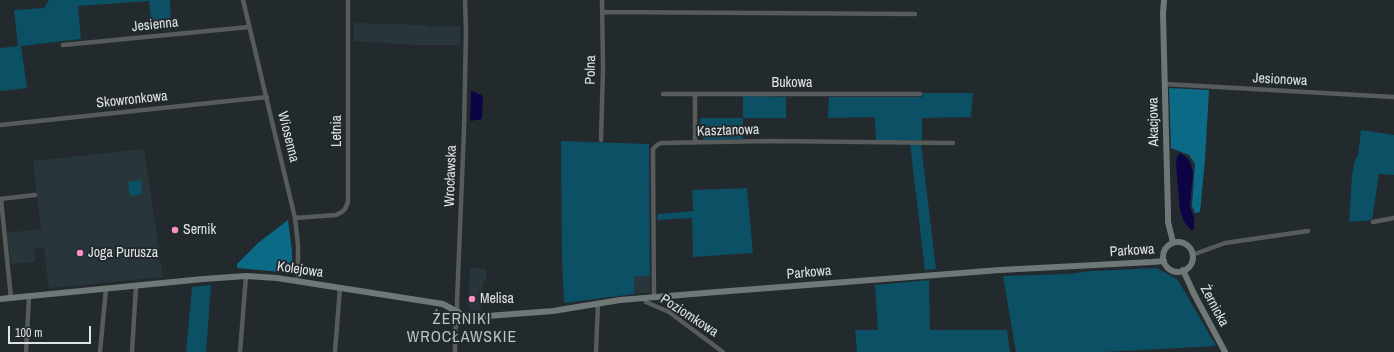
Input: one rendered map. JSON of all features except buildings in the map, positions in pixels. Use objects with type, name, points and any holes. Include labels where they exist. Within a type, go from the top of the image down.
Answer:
[{"type":"street","name":"Wiosenna","points":[[243,0],[295,218],[298,245],[298,281]]},
{"type":"street","name":"Letnia","points":[[295,218],[336,214],[346,209],[348,202],[348,0]]},
{"type":"street","name":"Wrocławska","points":[[455,352],[458,312],[466,31],[464,0]]},
{"type":"street","name":"Polna","points":[[601,140],[603,69],[602,0]]},
{"type":"street","name":"Akacjowa","points":[[1164,0],[1163,13],[1168,222],[1173,242]]},
{"type":"street","points":[[602,12],[915,14]]},
{"type":"street","name":"Jesienna","points":[[63,45],[249,27]]},
{"type":"street","name":"Jesionowa","points":[[1165,84],[1394,98]]},
{"type":"street","name":"Bukowa","points":[[663,94],[920,94]]},
{"type":"street","points":[[695,94],[695,143]]},
{"type":"street","name":"Skowronkowa","points":[[0,125],[267,97]]},
{"type":"street","name":"Kasztanowa","points":[[654,297],[653,149],[657,145],[661,143],[771,141],[953,143]]},
{"type":"street","points":[[11,298],[0,199],[35,195]]},
{"type":"street","points":[[1373,222],[1394,218]]},
{"type":"street","points":[[1192,255],[1225,243],[1308,231]]},
{"type":"street","points":[[1173,242],[1179,242],[1187,245],[1192,255],[1191,263],[1183,270],[1172,270],[1165,265],[1164,251],[1173,242]]},
{"type":"street","name":"Parkowa","points":[[458,312],[469,317],[474,317],[553,311],[598,303],[654,297],[1000,270],[1152,262],[1164,260]]},
{"type":"street","name":"Żernicka","points":[[1183,270],[1225,352]]},
{"type":"street","name":"Kolejowa","points":[[0,299],[246,276],[277,278],[443,304],[458,312]]},
{"type":"street","points":[[240,352],[246,276]]},
{"type":"street","points":[[132,352],[136,286]]},
{"type":"street","points":[[335,352],[340,288]]},
{"type":"street","points":[[100,352],[106,289]]},
{"type":"street","points":[[26,352],[28,297]]},
{"type":"street","name":"Poziomkowa","points":[[645,298],[646,302],[669,312],[723,352]]},
{"type":"street","points":[[596,352],[598,303]]},
{"type":"shaded area","points":[[49,0],[170,0],[171,29],[153,31],[149,1],[78,6],[81,39],[21,46],[27,88],[0,91],[0,48],[18,46],[14,10],[44,8]]},
{"type":"shaded area","points":[[354,23],[426,25],[426,27],[460,26],[460,45],[416,45],[354,41]]},
{"type":"shaded area","points":[[1169,88],[1209,90],[1200,212],[1195,213],[1192,206],[1195,164],[1189,155],[1171,148]]},
{"type":"shaded area","points":[[471,90],[483,96],[482,119],[470,121]]},
{"type":"shaded area","points":[[922,93],[973,93],[971,117],[922,118],[922,140],[876,140],[875,117],[828,118],[829,97],[922,97]]},
{"type":"shaded area","points":[[743,96],[786,97],[786,118],[743,118]]},
{"type":"shaded area","points":[[700,118],[743,118],[743,139],[704,140],[700,135]]},
{"type":"shaded area","points":[[1361,130],[1394,135],[1394,175],[1379,174],[1372,220],[1349,222],[1352,175],[1355,160],[1358,156]]},
{"type":"shaded area","points":[[561,141],[649,144],[650,275],[634,277],[634,294],[564,303],[562,260]]},
{"type":"shaded area","points":[[910,144],[921,144],[936,269],[925,270]]},
{"type":"shaded area","points":[[144,149],[163,277],[49,288],[44,248],[34,249],[35,262],[11,264],[7,233],[41,229],[33,161]]},
{"type":"shaded area","points":[[1180,153],[1190,162],[1193,172],[1190,207],[1194,217],[1194,228],[1192,231],[1184,222],[1180,210],[1176,165],[1177,156]]},
{"type":"shaded area","points":[[141,180],[142,194],[130,196],[128,182]]},
{"type":"shaded area","points":[[747,188],[753,253],[693,257],[692,218],[657,220],[658,214],[693,211],[692,190]]},
{"type":"shaded area","points":[[288,220],[292,251],[292,273],[237,268],[237,264],[258,243]]},
{"type":"shaded area","points":[[470,268],[486,269],[486,281],[483,281],[481,311],[472,310],[468,306]]},
{"type":"shaded area","points":[[1157,268],[1178,280],[1216,346],[1104,352],[1016,352],[1003,276],[1067,274],[1092,271]]},
{"type":"shaded area","points":[[650,275],[650,292],[634,294],[634,277]]},
{"type":"shaded area","points":[[929,280],[930,330],[1007,330],[1010,352],[857,352],[855,330],[878,330],[875,285]]},
{"type":"shaded area","points":[[211,285],[206,352],[186,352],[192,287]]},
{"type":"place","name":"Sernik","points":[[175,230]]},
{"type":"place","name":"Joga Purusza","points":[[80,253]]},
{"type":"place","name":"Melisa","points":[[472,299]]},
{"type":"district","name":"ŻERNIKI WROCŁAWSKIE","points":[[462,329]]}]
